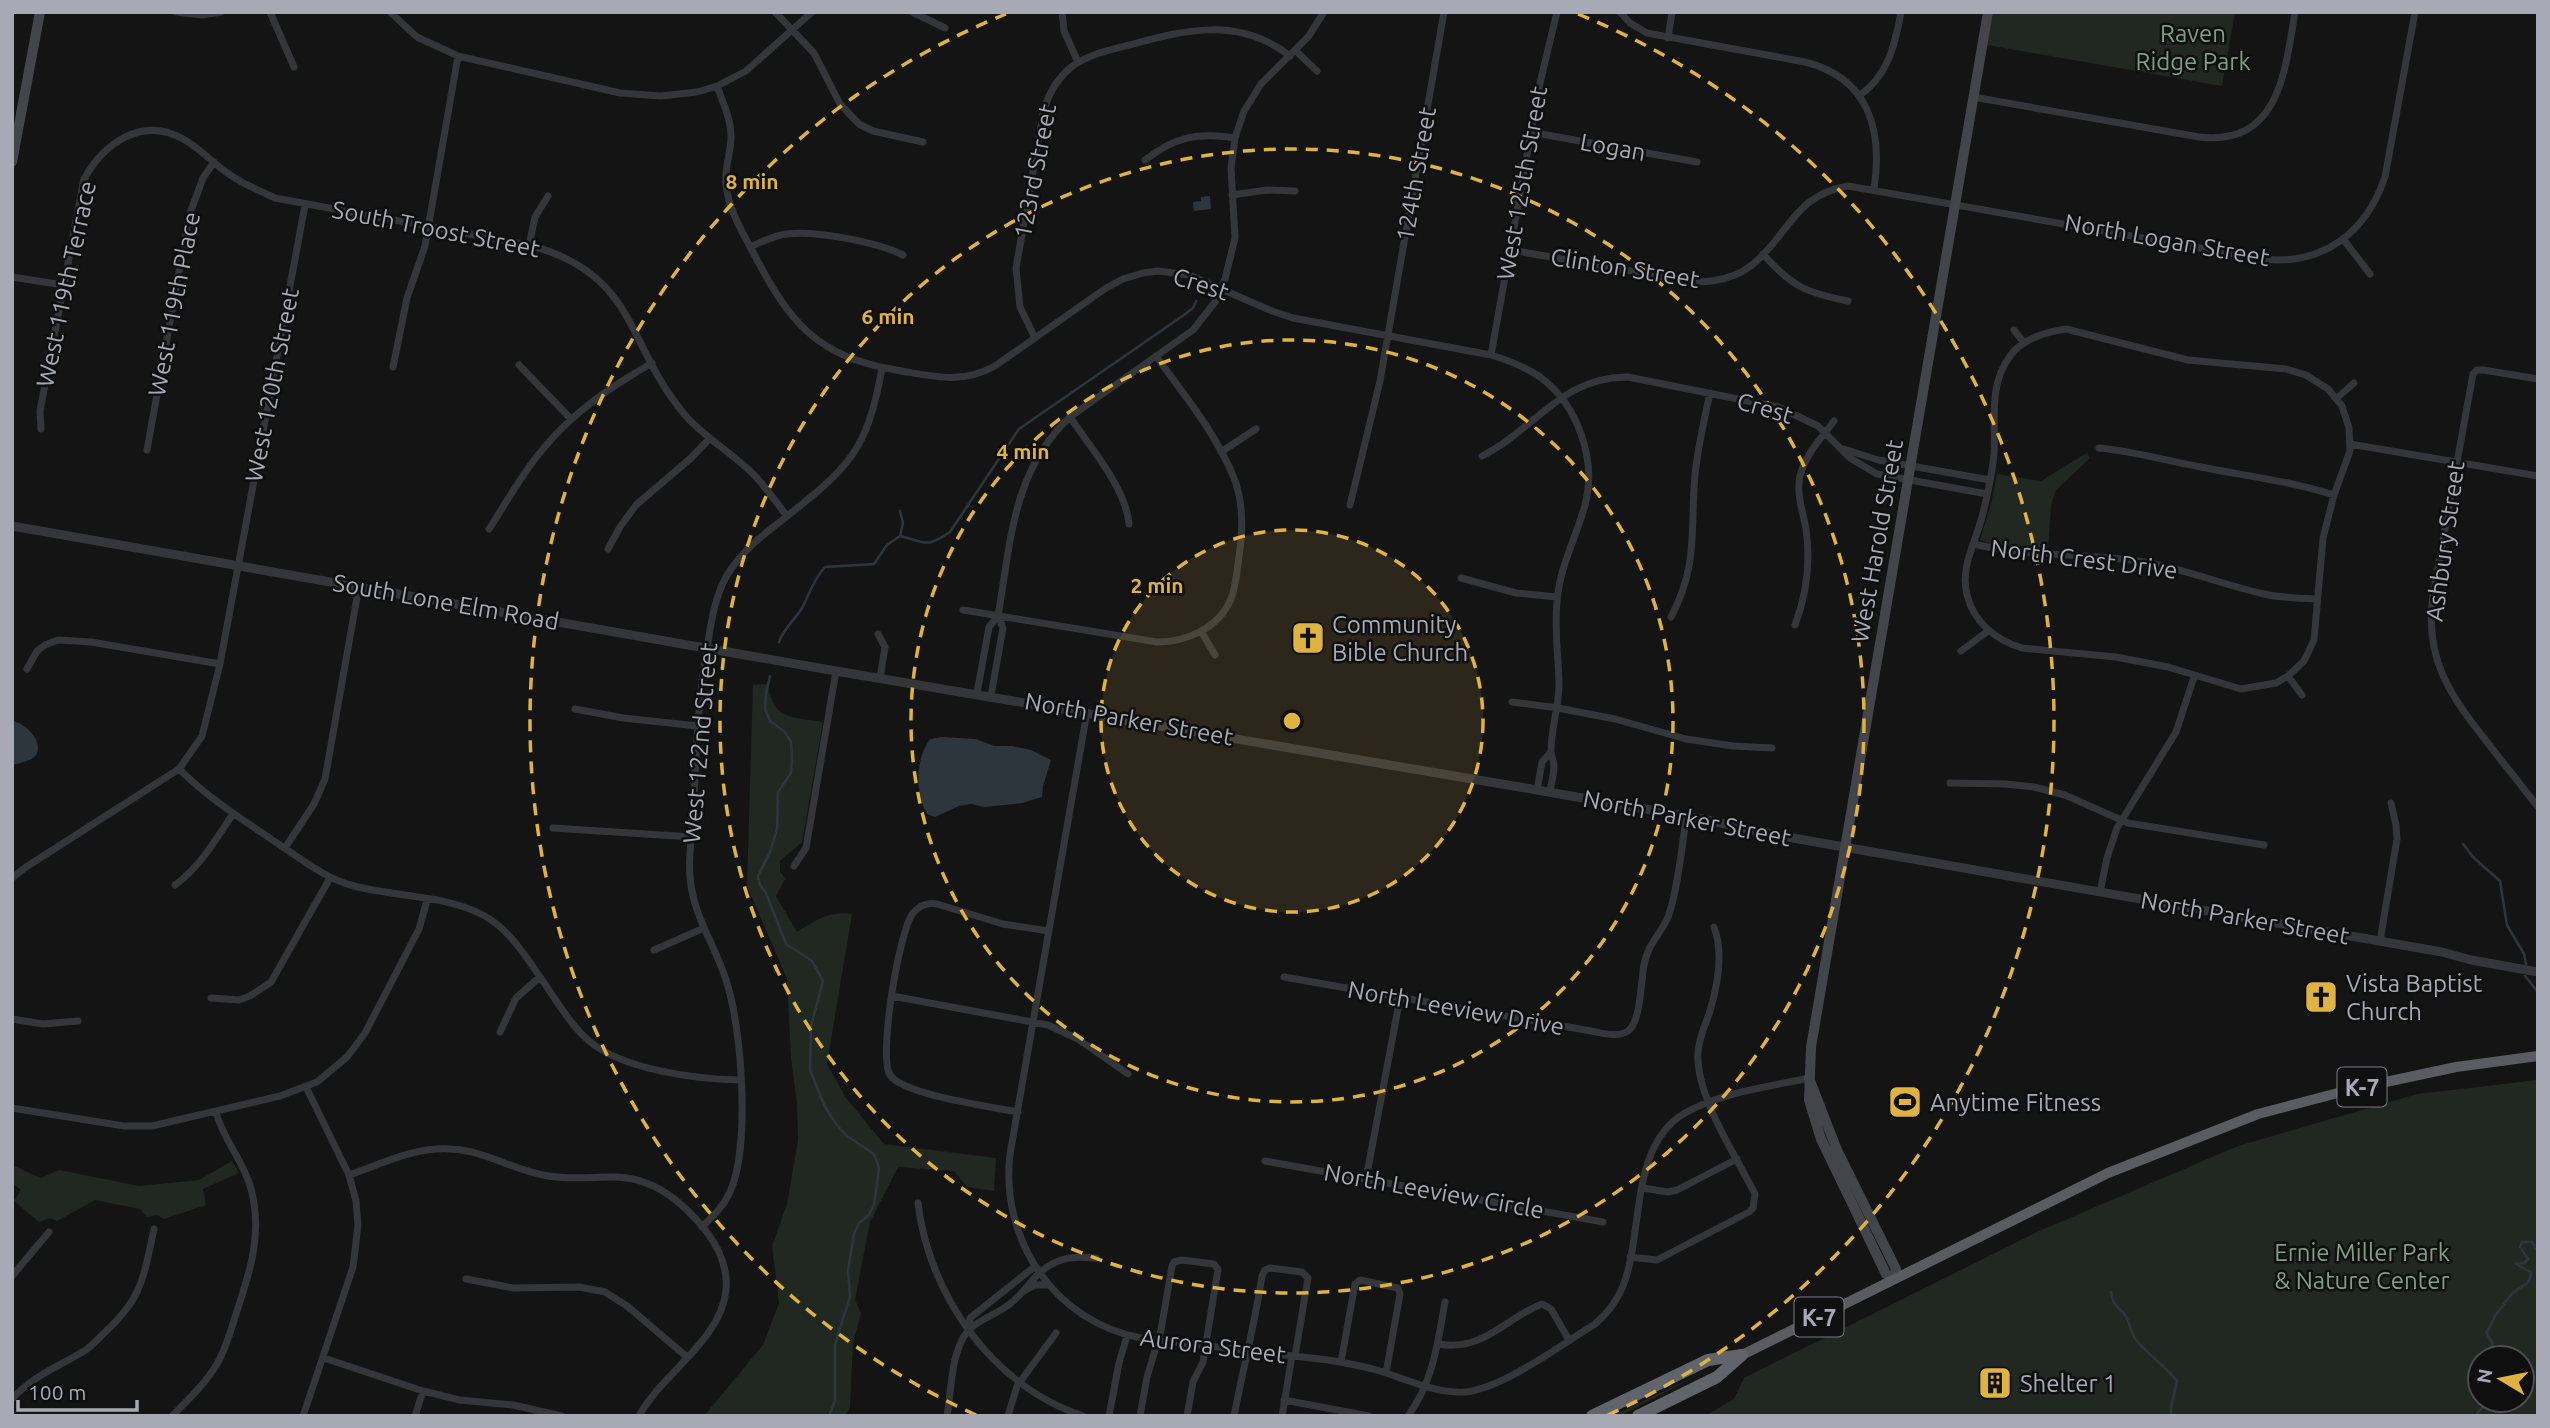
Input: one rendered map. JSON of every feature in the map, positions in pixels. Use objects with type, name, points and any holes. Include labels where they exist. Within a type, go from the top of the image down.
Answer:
[{"type":"highway","name":"K-7","points":[[1638,1416],[1717,1377],[1742,1355],[2108,1174],[2258,1114],[2353,1089],[2456,1067],[2538,1056]]},
{"type":"highway","name":"K-7","points":[[1592,1416],[1708,1360],[1742,1355]]},
{"type":"main road","points":[[12,162],[40,12]]},
{"type":"main road","name":"West Harold Street","points":[[1895,1279],[1886,1274],[1821,1139],[1809,1100],[1812,1036],[1987,12]]},
{"type":"street","points":[[176,12],[202,15],[221,12]]},
{"type":"street","points":[[270,12],[294,66]]},
{"type":"street","points":[[390,12],[417,37],[458,56],[620,93],[648,96],[677,95],[716,86],[746,71],[812,12]]},
{"type":"street","points":[[775,12],[814,53],[840,104],[859,124],[873,131],[923,142]]},
{"type":"street","points":[[912,12],[945,28]]},
{"type":"street","points":[[1062,12],[1065,31],[1077,62],[1169,34],[1226,30],[1254,35],[1275,44],[1293,53],[1317,71]]},
{"type":"street","points":[[991,696],[1003,628],[999,616],[1015,522],[1026,478],[1057,429],[1194,330],[1215,302],[1231,259],[1235,239],[1231,168],[1235,138],[1244,111],[1255,92],[1308,37],[1324,12]]},
{"type":"street","name":"124th Street","points":[[1350,505],[1370,428],[1388,335],[1444,12]]},
{"type":"street","name":"West 125th Street","points":[[1492,355],[1530,132],[1557,12]]},
{"type":"street","points":[[1620,12],[1639,29],[1668,38],[1820,66],[1839,76],[1859,96],[1874,122],[1877,142],[1874,189]]},
{"type":"street","points":[[1668,38],[1672,12]]},
{"type":"street","points":[[1859,96],[1870,89],[1884,71],[1891,56],[1901,12]]},
{"type":"street","points":[[1973,97],[2199,137],[2228,136],[2254,124],[2277,96],[2295,12]]},
{"type":"street","name":"North Logan Street","points":[[1955,204],[2272,260],[2311,255],[2343,239],[2367,215],[2379,195],[2385,177],[2415,12]]},
{"type":"street","points":[[393,367],[407,298],[422,255],[428,227],[458,56]]},
{"type":"street","name":"123rd Street","points":[[1035,338],[1020,307],[1016,268],[1045,104],[1060,77],[1077,62]]},
{"type":"street","name":"Crest","points":[[716,86],[730,123],[726,176],[729,202],[750,247],[779,300],[796,322],[823,345],[851,359],[882,368],[933,376],[976,376],[995,366],[1106,288],[1124,279],[1158,271],[1189,275],[1293,318],[1492,355],[1508,360],[1541,378],[1560,398],[1574,419],[1588,461],[1584,508],[1565,561],[1557,597],[1558,708],[1550,753]]},
{"type":"street","name":"South Troost Street","points":[[109,145],[125,136],[161,132],[181,137],[246,185],[275,198],[529,245],[565,257],[599,280],[621,304],[666,389],[685,415],[751,472],[787,516]]},
{"type":"street","name":"Logan","points":[[1530,132],[1697,162]]},
{"type":"street","points":[[1145,160],[1158,150],[1197,135],[1235,138]]},
{"type":"street","name":"West 119th Terrace","points":[[41,429],[40,411],[84,179],[94,161],[109,145]]},
{"type":"street","name":"West 119th Place","points":[[147,450],[189,216],[203,178],[214,162]]},
{"type":"street","name":"Clinton Street","points":[[1510,250],[1697,282],[1726,278],[1742,272],[1763,254],[1798,210],[1833,188],[1848,186],[1874,189],[1955,204]]},
{"type":"street","points":[[1232,195],[1267,190],[1295,191]]},
{"type":"street","points":[[529,245],[535,217],[548,196]]},
{"type":"street","name":"West 120th Street","points":[[237,566],[305,205]]},
{"type":"street","points":[[750,247],[777,235],[805,233],[870,243],[903,255]]},
{"type":"street","points":[[2343,239],[2370,274]]},
{"type":"street","points":[[1763,254],[1795,285],[1806,291],[1847,301]]},
{"type":"street","points":[[12,277],[63,285]]},
{"type":"street","points":[[2014,330],[2024,343]]},
{"type":"street","points":[[2074,330],[2188,360],[2296,371],[2321,383],[2337,398],[2346,417],[2350,444],[2347,462],[2334,495],[2321,548],[2317,626],[2311,648],[2299,667],[2288,676],[2276,683],[2247,690],[2194,677],[2168,667],[2116,657],[2033,650],[2010,644],[1988,631],[1974,611],[1965,587],[1966,567],[1987,494],[1994,456],[1996,383],[2012,354],[2024,343],[2056,331],[2074,330]]},
{"type":"street","points":[[963,610],[1157,642],[1173,642],[1194,636],[1221,614],[1231,599],[1241,543],[1241,507],[1235,481],[1221,452],[1156,356]]},
{"type":"street","points":[[489,529],[542,449],[571,419],[612,387],[652,363]]},
{"type":"street","points":[[519,365],[571,419]]},
{"type":"street","name":"West 122nd Street","points":[[702,1227],[723,1205],[733,1184],[743,1129],[733,1003],[716,951],[704,928],[691,888],[690,871],[701,683],[715,605],[725,579],[747,548],[831,481],[858,448],[871,419],[882,368]]},
{"type":"street","name":"Ashbury Street","points":[[2538,379],[2477,370],[2470,381],[2431,608],[2433,646],[2438,666],[2455,701],[2538,807]]},
{"type":"street","name":"Crest","points":[[1482,456],[1500,447],[1560,398],[1585,384],[1610,377],[1639,379],[1778,407],[1818,426],[1861,466],[1877,474],[1908,481]]},
{"type":"street","points":[[2337,398],[2354,383]]},
{"type":"street","points":[[1671,617],[1682,593],[1691,559],[1695,473],[1710,393]]},
{"type":"street","points":[[1070,418],[1120,492],[1128,512],[1129,524]]},
{"type":"street","points":[[1795,625],[1803,604],[1809,551],[1800,498],[1800,476],[1805,463],[1834,421]]},
{"type":"street","points":[[1221,452],[1256,429]]},
{"type":"street","points":[[608,549],[636,505],[691,458],[709,438]]},
{"type":"street","points":[[2350,444],[2538,476]]},
{"type":"street","name":"Crest","points":[[1840,447],[1878,460],[1911,466]]},
{"type":"street","points":[[2099,448],[2293,483],[2334,495]]},
{"type":"street","points":[[1911,466],[1990,480]]},
{"type":"street","points":[[1908,481],[1987,494]]},
{"type":"street","name":"South Lone Elm Road","points":[[12,526],[880,678]]},
{"type":"street","name":"North Crest Drive","points":[[1974,544],[1997,551],[2100,556],[2143,562],[2266,594],[2317,600]]},
{"type":"street","points":[[12,878],[178,769],[202,736],[220,664],[237,566]]},
{"type":"street","points":[[1461,578],[1516,593],[1557,597]]},
{"type":"street","points":[[285,848],[314,804],[325,779],[359,586]]},
{"type":"street","points":[[977,694],[989,627],[999,616]]},
{"type":"street","points":[[1201,631],[1215,655]]},
{"type":"street","points":[[1961,651],[1988,631]]},
{"type":"street","points":[[878,634],[885,647],[880,678]]},
{"type":"street","points":[[27,669],[37,651],[58,640],[91,642],[220,664]]},
{"type":"street","points":[[794,866],[806,848],[836,671]]},
{"type":"street","points":[[2288,676],[2302,695]]},
{"type":"street","points":[[2099,892],[2112,839],[2176,732],[2194,677]]},
{"type":"street","name":"North Parker Street","points":[[880,678],[1550,792],[2380,941],[2538,972]]},
{"type":"street","points":[[1512,702],[1615,719],[1686,739],[1772,748]]},
{"type":"street","points":[[575,709],[623,718],[698,726]]},
{"type":"street","name":"Aurora Street","points":[[1087,712],[1010,1154],[1009,1189],[1017,1229],[1036,1270],[1077,1312],[1127,1336],[1341,1362],[1460,1393],[1477,1390],[1508,1377],[1606,1315],[1623,1285],[1647,1163],[1662,1134],[1682,1114],[1708,1103],[1809,1078]]},
{"type":"street","points":[[1537,790],[1542,762],[1550,753],[1554,763],[1550,792]]},
{"type":"street","points":[[178,769],[207,796],[331,878],[355,887],[463,907],[491,920],[512,938],[577,1029],[611,1056],[639,1066],[716,1080],[740,1080]]},
{"type":"street","points":[[1950,783],[2015,784],[2045,789],[2121,820],[2264,845]]},
{"type":"street","points":[[2380,941],[2397,839],[2391,803]]},
{"type":"street","points":[[175,885],[191,873],[205,857],[233,814]]},
{"type":"street","name":"North Leeview Drive","points":[[1284,976],[1591,1031],[1618,1035],[1627,1032],[1634,1025],[1637,1014],[1646,955],[1672,904],[1686,817]]},
{"type":"street","points":[[553,828],[692,836]]},
{"type":"street","points":[[211,998],[239,1000],[271,982],[331,878]]},
{"type":"street","points":[[12,1108],[139,1127],[280,1096],[317,1082],[347,1057],[365,1033],[419,929],[427,900]]},
{"type":"street","points":[[1018,1112],[920,1091],[897,1083],[890,1076],[886,1061],[898,958],[908,921],[921,905],[937,904],[1003,924],[1049,932]]},
{"type":"street","points":[[1630,1256],[1657,1260],[1749,1212],[1755,1202],[1755,1194],[1708,1103],[1701,1080],[1698,1051],[1710,1013],[1719,969],[1720,953],[1714,927]]},
{"type":"street","points":[[654,950],[704,928]]},
{"type":"street","points":[[500,1032],[516,998],[540,977]]},
{"type":"street","points":[[892,996],[1061,1029],[1128,1074]]},
{"type":"street","points":[[1366,1179],[1399,998]]},
{"type":"street","points":[[12,1019],[43,1024],[78,1021]]},
{"type":"street","points":[[303,1416],[356,1253],[358,1224],[356,1201],[349,1175],[306,1087]]},
{"type":"street","points":[[172,1416],[217,1364],[255,1250],[257,1219],[250,1184],[224,1136],[216,1112]]},
{"type":"street","points":[[349,1175],[428,1150],[472,1151],[546,1176],[620,1177],[643,1182],[674,1198],[702,1227],[721,1258],[726,1290],[719,1316],[649,1400],[639,1416]]},
{"type":"street","points":[[1643,1188],[1668,1192],[1677,1190],[1737,1159]]},
{"type":"street","name":"North Leeview Circle","points":[[1265,1161],[1603,1222]]},
{"type":"street","points":[[918,1203],[923,1232],[941,1284],[969,1330],[990,1355],[1021,1381],[1045,1398],[1083,1416]]},
{"type":"street","points":[[12,1399],[49,1369],[86,1350],[124,1314],[142,1285],[154,1229]]},
{"type":"street","points":[[12,1276],[49,1232]]},
{"type":"street","points":[[969,1330],[970,1318],[1036,1270],[1079,1256],[1096,1258]]},
{"type":"street","points":[[1140,1416],[1172,1266],[1179,1260],[1214,1264],[1217,1269],[1203,1362],[1193,1382],[1187,1416]]},
{"type":"street","points":[[1234,1416],[1264,1273],[1272,1268],[1302,1272],[1308,1281],[1282,1416]]},
{"type":"street","points":[[947,1416],[961,1341],[969,1330],[987,1316],[1008,1306],[1023,1291],[1036,1270]]},
{"type":"street","points":[[466,1279],[513,1288],[579,1287],[604,1292],[627,1306],[687,1357]]},
{"type":"street","points":[[1341,1362],[1355,1284],[1360,1280],[1393,1285],[1400,1290],[1385,1373]]},
{"type":"street","points":[[1023,1291],[1035,1285],[1048,1285]]},
{"type":"street","points":[[1408,1416],[1417,1404],[1435,1364],[1445,1302]]},
{"type":"street","points":[[1438,1344],[1455,1345],[1485,1337],[1542,1304],[1551,1309],[1569,1340]]},
{"type":"street","points":[[1008,1416],[1014,1393],[1056,1333]]},
{"type":"street","points":[[1109,1416],[1127,1336]]},
{"type":"street","points":[[324,1358],[423,1391],[524,1412],[562,1416]]},
{"type":"street","points":[[415,1416],[423,1391]]},
{"type":"street","points":[[1284,1399],[1369,1416]]},
{"type":"green space","name":"Raven Ridge Park","points":[[1993,12],[2235,12],[2222,86],[1987,45]]},
{"type":"green space","points":[[2087,453],[2090,458],[2056,490],[2051,505],[2048,550],[1999,547],[1980,540],[1997,474],[2041,481]]},
{"type":"green space","points":[[767,684],[774,705],[779,711],[792,717],[823,722],[802,842],[780,861],[780,871],[785,879],[776,896],[797,932],[829,915],[852,914],[827,1064],[846,1098],[884,1144],[996,1158],[994,1191],[967,1187],[954,1171],[898,1167],[870,1222],[855,1300],[861,1313],[853,1343],[850,1406],[846,1416],[704,1416],[763,1345],[779,1303],[772,1246],[787,1204],[798,1140],[787,979],[747,886],[753,685]]},
{"type":"green space","name":"Ernie Miller Park & Nature Center","points":[[2538,1080],[2538,1416],[1705,1416],[1734,1399],[1744,1378],[2037,1232],[2238,1146],[2417,1094]]},
{"type":"green space","points":[[232,1161],[239,1173],[203,1189],[206,1205],[164,1219],[157,1215],[147,1217],[140,1209],[95,1200],[57,1221],[50,1218],[39,1222],[14,1201],[21,1190],[12,1183],[12,1165],[41,1178],[59,1170],[139,1186],[199,1180]]},
{"type":"green space","points":[[1708,1370],[1620,1416],[1612,1416]]},
{"type":"shaded area","points":[[1210,196],[1211,209],[1194,211],[1193,202]]},
{"type":"shaded area","points":[[12,721],[31,732],[38,748],[33,758],[12,765]]},
{"type":"shaded area","points":[[930,739],[976,739],[994,746],[1031,750],[1051,760],[1042,797],[1022,803],[985,807],[971,804],[959,806],[935,817],[927,814],[920,796],[919,766]]},
{"type":"waterway","points":[[779,642],[825,567],[874,564],[887,545],[900,536],[925,543],[935,541],[950,532],[1019,429],[1184,315],[1193,308],[1196,301]]},
{"type":"waterway","points":[[900,511],[903,523],[900,536]]},
{"type":"waterway","points":[[770,676],[765,709],[770,721],[785,732],[791,742],[792,758],[791,773],[778,792],[777,829],[770,852],[758,876],[786,944],[812,961],[823,981],[811,1026],[810,1070],[825,1107],[847,1136],[874,1154],[879,1168],[874,1205],[869,1215],[859,1223],[854,1234],[848,1270],[850,1296],[835,1345],[835,1401],[829,1416]]},
{"type":"waterway","points":[[2463,844],[2474,858],[2500,881],[2507,925],[2524,954],[2526,964]]},
{"type":"waterway","points":[[2525,976],[2538,992]]},
{"type":"waterway","points":[[2493,1344],[2486,1332],[2494,1317],[2510,1296],[2527,1283],[2530,1277],[2531,1272],[2516,1264],[2524,1263],[2528,1259],[2520,1247],[2522,1242],[2532,1242],[2538,1252]]},
{"type":"waterway","points":[[2111,1292],[2114,1303],[2127,1318],[2135,1338],[2177,1381],[2171,1416]]},
{"type":"place","name":"Community Bible Church","points":[[1308,638]]},
{"type":"place","name":"Vista Baptist Church","points":[[2321,997]]},
{"type":"place","name":"Anytime Fitness","points":[[1905,1102]]},
{"type":"place","name":"Shelter 1","points":[[1995,1383]]}]
